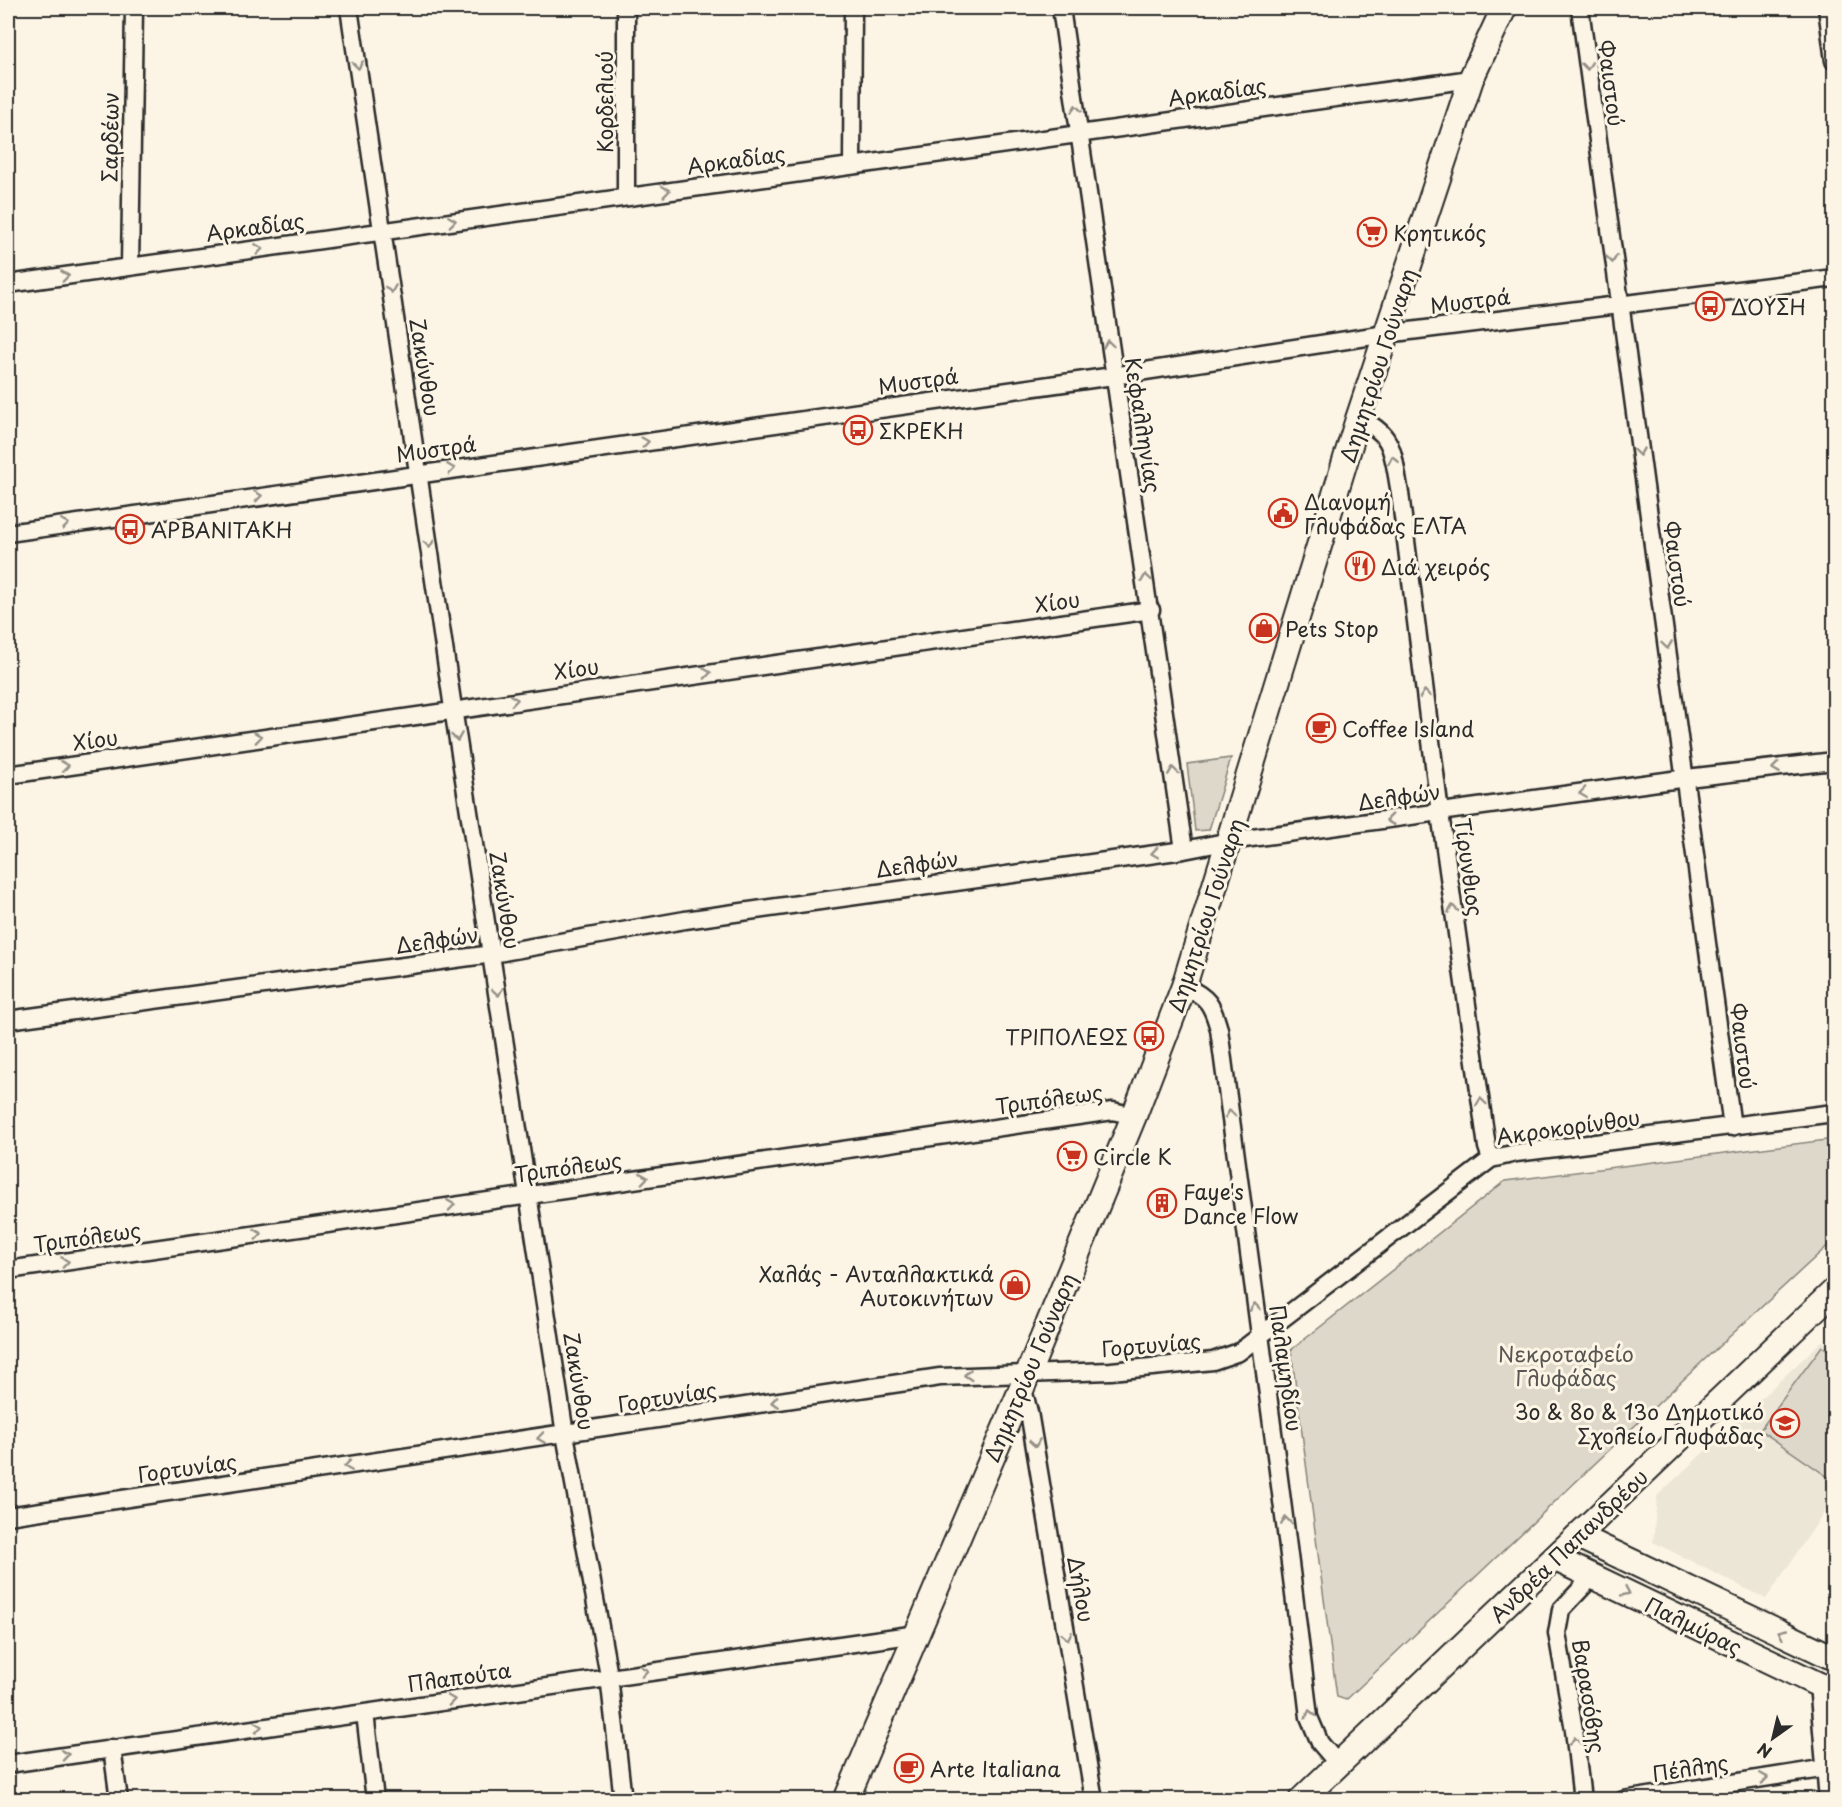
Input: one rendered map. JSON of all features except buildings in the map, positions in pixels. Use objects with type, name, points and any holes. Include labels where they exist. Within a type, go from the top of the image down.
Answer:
[{"type":"main road","name":"Δημητρίου Γούναρη","points":[[849,1796],[1134,1116],[1184,986],[1386,333],[1471,79],[1504,8]]},
{"type":"main road","name":"Ανδρέα Παπανδρέου","points":[[1308,1796],[1338,1764],[1554,1558],[1832,1299]]},
{"type":"main road","name":"Παλμύρας","points":[[1578,1536],[1834,1658]]},
{"type":"main road","name":"Παλμύρας","points":[[1554,1558],[1826,1688]]},
{"type":"street","name":"Σαρδέων","points":[[130,267],[134,8]]},
{"type":"street","name":"Ζακύνθου","points":[[349,8],[453,708],[565,1434],[609,1676],[623,1800]]},
{"type":"street","name":"Κορδελιού","points":[[626,8],[626,197]]},
{"type":"street","points":[[852,165],[853,8]]},
{"type":"street","name":"Κεφαλληνίας","points":[[1061,8],[1113,376],[1151,610],[1184,850]]},
{"type":"street","name":"Φαιστού","points":[[1580,8],[1618,304],[1687,778],[1732,1127]]},
{"type":"street","points":[[1827,8],[1834,61]]},
{"type":"street","name":"Αρκαδίας","points":[[8,284],[1471,79]]},
{"type":"street","name":"Μυστρά","points":[[8,533],[1113,376],[1386,333],[1834,278]]},
{"type":"street","name":"Τίρυνθιος","points":[[1358,419],[1374,425],[1384,433],[1391,447],[1400,493],[1440,813],[1487,1147],[1491,1159]]},
{"type":"street","name":"Χίου","points":[[8,775],[453,708],[1151,610]]},
{"type":"street","name":"Δελφών","points":[[8,1020],[492,954],[697,918],[1184,850],[1230,841],[1687,778],[1834,761]]},
{"type":"street","name":"Παλαμηδίου","points":[[1184,986],[1202,994],[1214,1008],[1219,1029],[1259,1337],[1284,1500],[1309,1717],[1320,1743],[1338,1764]]},
{"type":"street","name":"Τριπόλεως","points":[[8,1270],[1113,1111],[1134,1116]]},
{"type":"street","name":"Ακροκορίνθου","points":[[1259,1337],[1491,1159],[1515,1153],[1834,1113]]},
{"type":"street","name":"Γορτυνίας","points":[[8,1516],[940,1377],[978,1374],[1024,1381],[1213,1360],[1239,1352],[1259,1337]]},
{"type":"street","name":"Δήλου","points":[[1024,1381],[1094,1800]]},
{"type":"street","name":"Βαρασόβης","points":[[1582,1800],[1557,1633],[1561,1610],[1593,1576]]},
{"type":"street","name":"Πλαπούτα","points":[[8,1764],[609,1676],[917,1634]]},
{"type":"street","points":[[1826,1688],[1830,1768],[1828,1800]]},
{"type":"street","points":[[365,1713],[375,1800]]},
{"type":"street","points":[[112,1748],[119,1800]]},
{"type":"street","name":"Πέλλης","points":[[1623,1800],[1830,1768]]},
{"type":"shaded area","name":"3ο & 8ο & 13ο Δημοτικό Σχολείο Γλυφάδας","points":[[1822,1341],[1834,1349],[1834,1498],[1766,1599],[1653,1542],[1657,1496]]},
{"type":"green space","points":[[1231,758],[1209,830],[1195,831],[1187,764]]},
{"type":"green space","name":"Νεκροταφείο Γλυφάδας","points":[[1834,1139],[1834,1240],[1703,1361],[1346,1700],[1337,1697],[1291,1350],[1505,1181]]},
{"type":"green space","points":[[1822,1346],[1834,1354],[1834,1481],[1760,1430]]},
{"type":"place","name":"Κρητικός","points":[[1372,232]]},
{"type":"place","name":"ΔΟΥΣΗ","points":[[1710,306]]},
{"type":"place","name":"ΣΚΡΕΚΗ","points":[[858,430]]},
{"type":"place","name":"Διανομή Γλυφάδας ΕΛΤΑ","points":[[1283,513]]},
{"type":"place","name":"ΑΡΒΑΝΙΤΑΚΗ","points":[[130,529]]},
{"type":"place","name":"Διά χειρός","points":[[1360,566]]},
{"type":"place","name":"Pets Stop","points":[[1264,628]]},
{"type":"place","name":"Coffee Island","points":[[1321,728]]},
{"type":"place","name":"ΤΡΙΠΟΛΕΩΣ","points":[[1149,1036]]},
{"type":"place","name":"Circle K","points":[[1072,1156]]},
{"type":"place","name":"Faye's Dance Flow","points":[[1162,1203]]},
{"type":"place","name":"Χαλάς - Ανταλλακτικά Αυτοκινήτων","points":[[1015,1285]]},
{"type":"place","name":"3ο & 8ο & 13ο Δημοτικό Σχολείο Γλυφάδας","points":[[1785,1423]]},
{"type":"place","name":"Arte Italiana","points":[[909,1768]]}]
